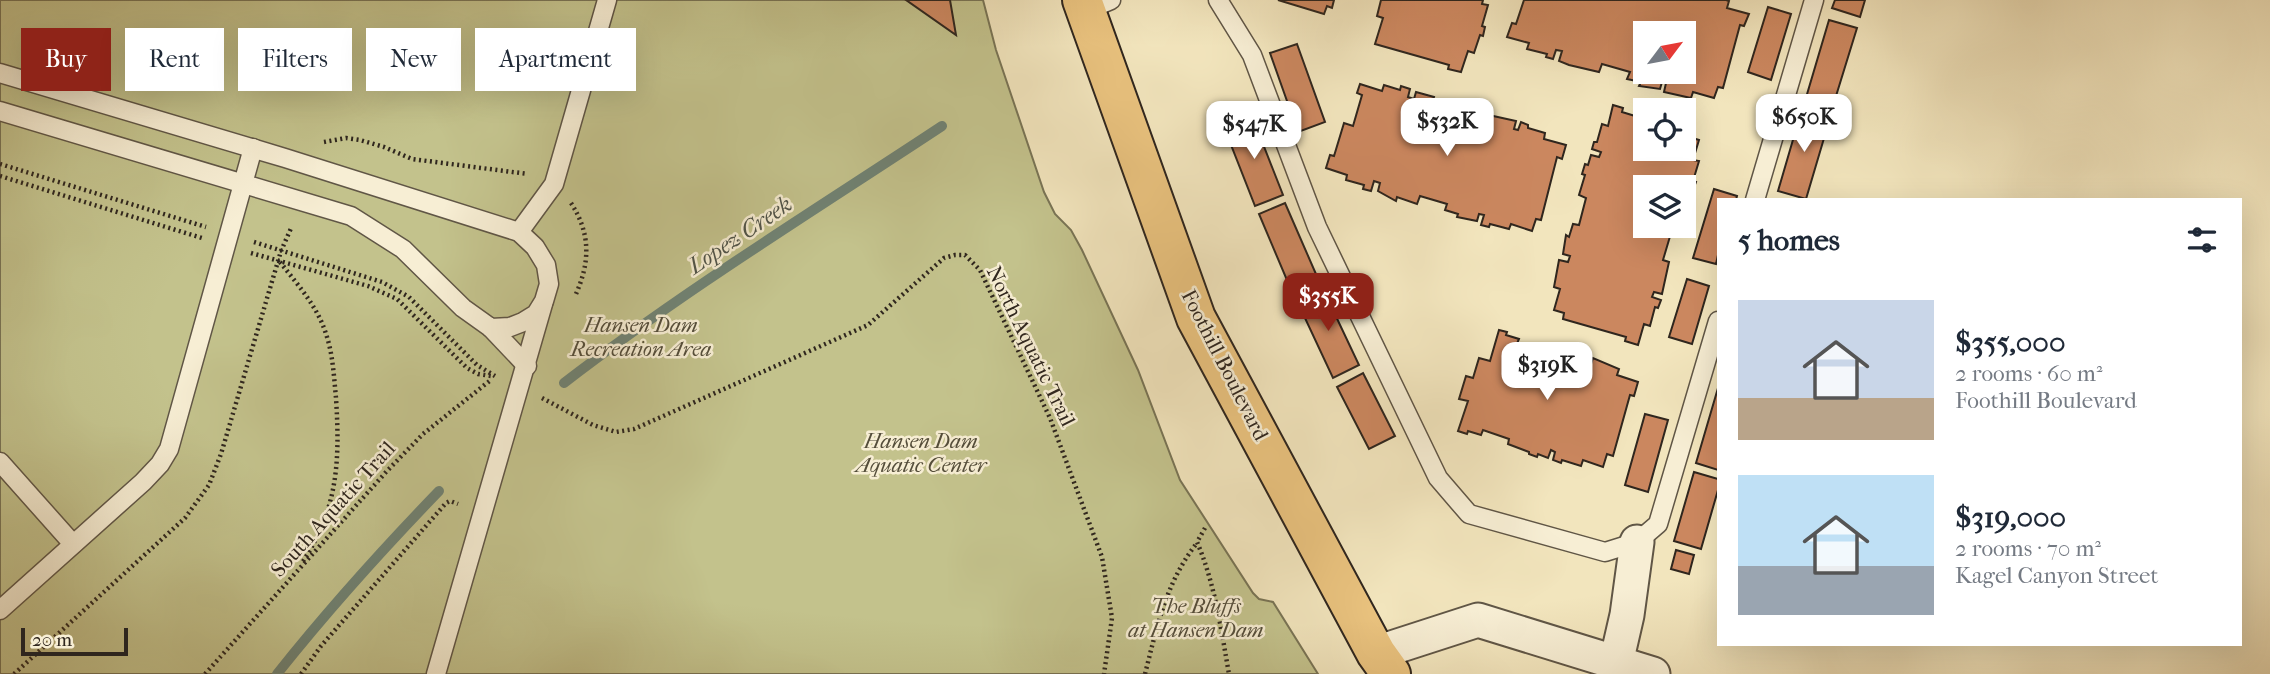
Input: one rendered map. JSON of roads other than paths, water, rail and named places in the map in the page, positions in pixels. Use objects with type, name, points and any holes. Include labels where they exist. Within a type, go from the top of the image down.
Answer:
[{"type":"main road","name":"Foothill Boulevard","points":[[1092,4],[1196,318],[1384,664]]},
{"type":"street","points":[[1616,663],[1627,615],[1637,542]]},
{"type":"street","points":[[1384,664],[1478,620],[1653,674]]},
{"type":"lane","points":[[519,232],[554,184],[607,0]]},
{"type":"lane","points":[[1218,0],[1252,55],[1317,227],[1438,478],[1469,514],[1605,552],[1637,542],[1658,524],[1717,324]]},
{"type":"lane","points":[[1756,198],[1814,0]]},
{"type":"lane","points":[[0,73],[253,148],[519,232],[535,247],[546,265],[549,284],[436,674]]},
{"type":"lane","points":[[0,111],[351,216],[403,249],[463,308],[491,328],[527,366]]},
{"type":"lane","points":[[0,610],[143,482],[160,464],[169,449],[253,148]]},
{"type":"lane","points":[[491,328],[510,327],[523,322],[536,313],[544,301]]},
{"type":"lane","points":[[0,462],[73,544]]},
{"type":"waterway","name":"Lopez Creek","points":[[564,383],[703,283],[942,126]]},
{"type":"waterway","name":"Lopez Creek","points":[[277,674],[356,581],[439,491]]},
{"type":"park label","name":"Hansen Dam Recreation Area","points":[[641,337]]},
{"type":"park label","name":"Hansen Dam Aquatic Center","points":[[921,453]]},
{"type":"park label","name":"The Bluffs at Hansen Dam","points":[[1196,618]]}]
